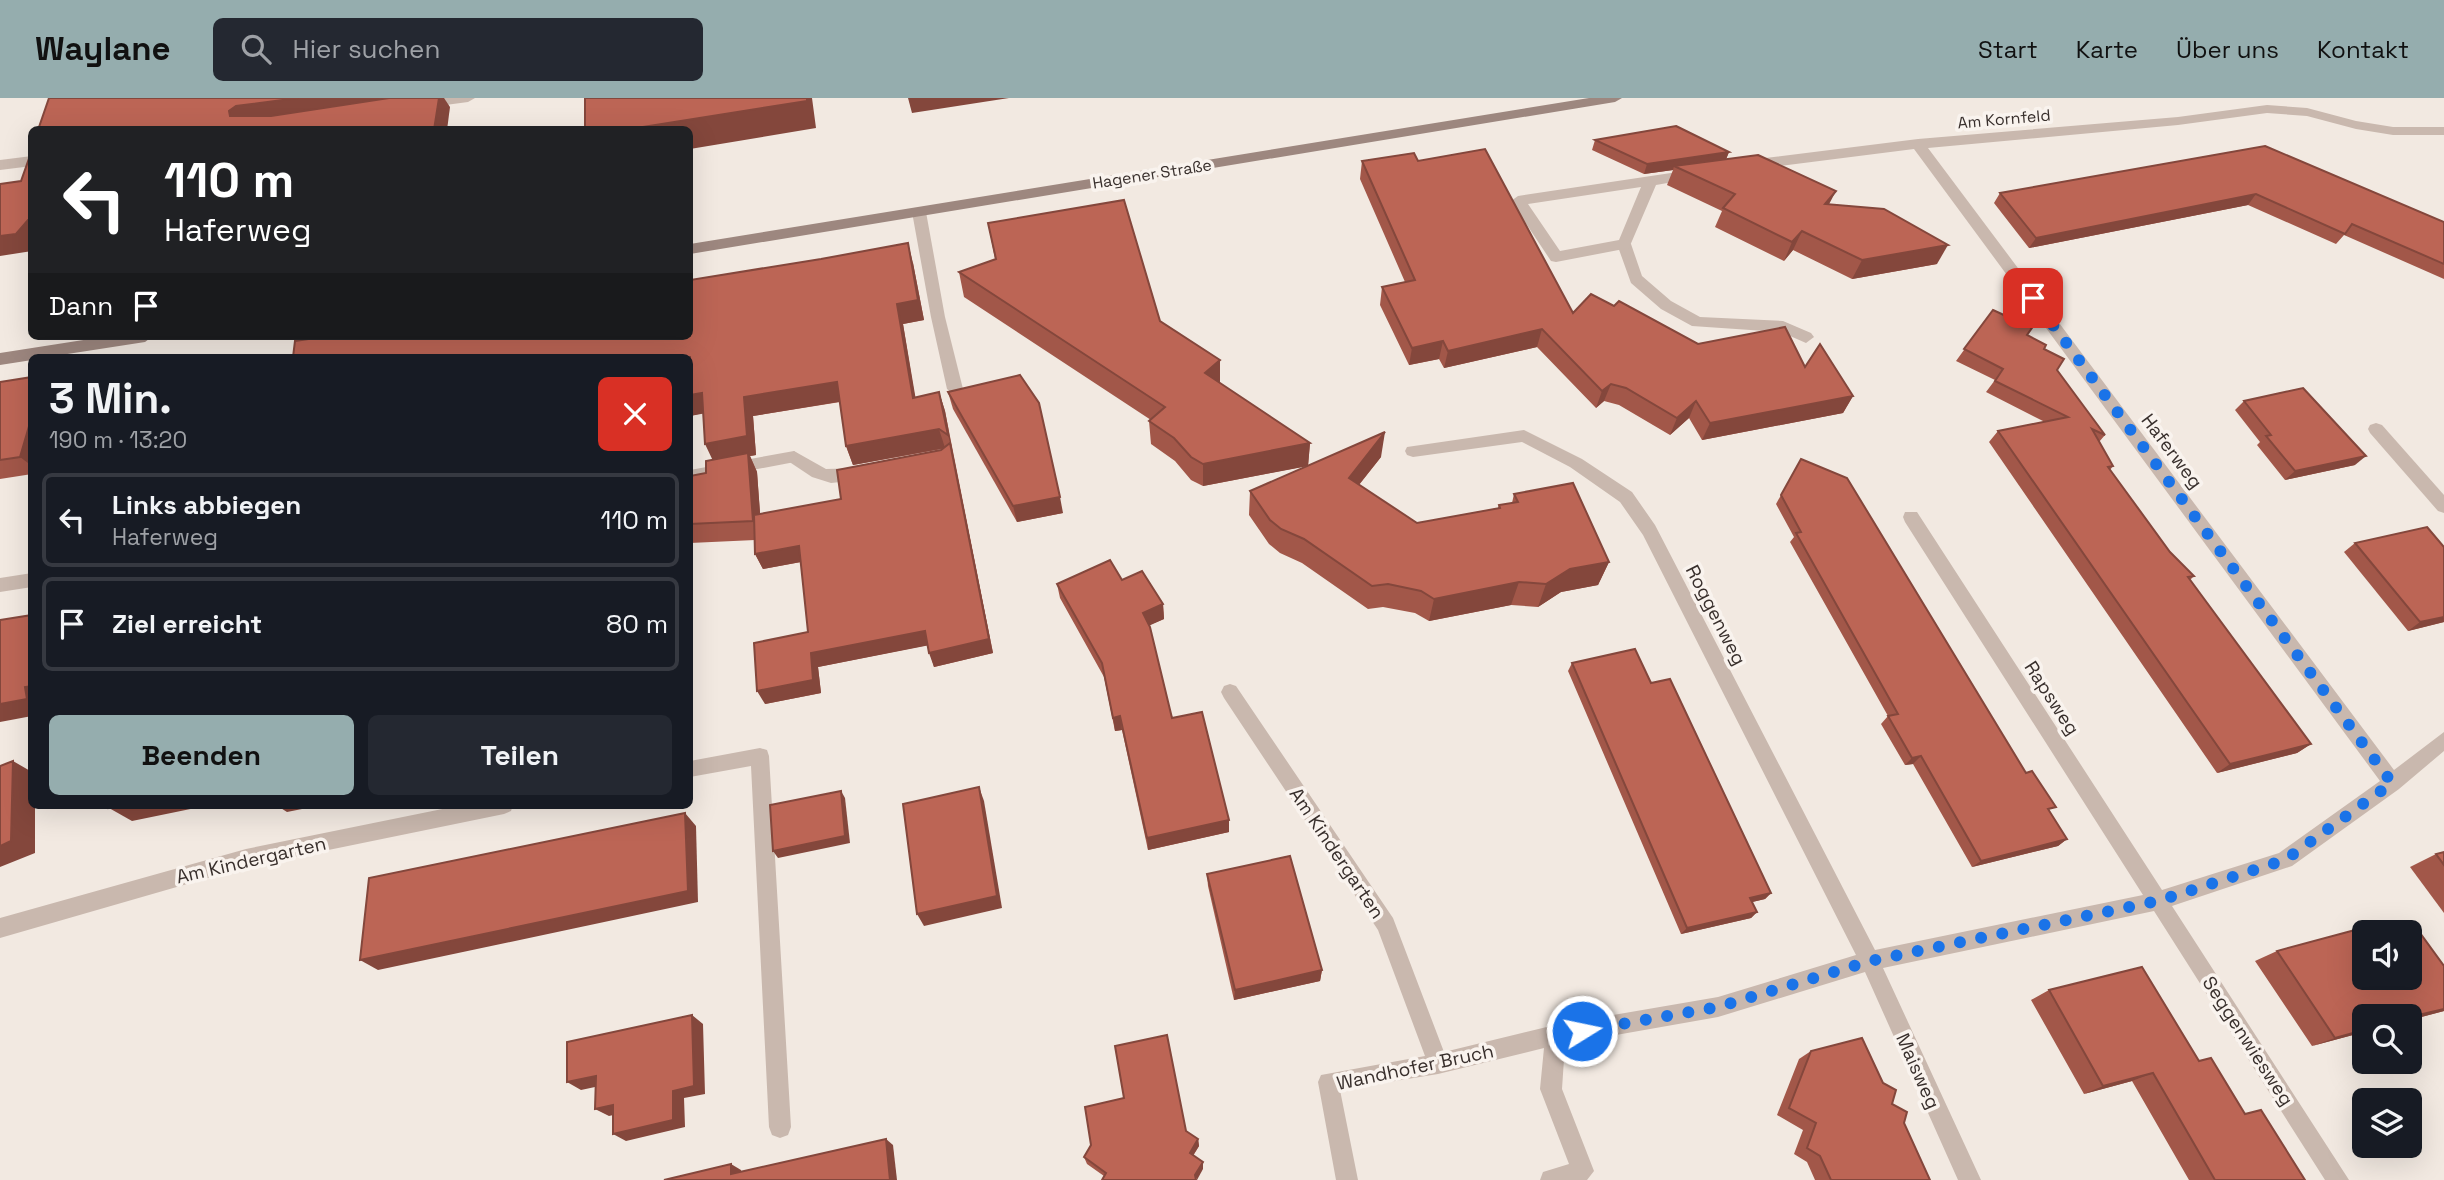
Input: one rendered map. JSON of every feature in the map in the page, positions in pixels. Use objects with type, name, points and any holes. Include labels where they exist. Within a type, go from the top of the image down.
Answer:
[{"type":"main road","name":"Hagener Straße","points":[[693,249],[1615,98]]},
{"type":"main road","points":[[32,354],[120,340]]},
{"type":"main road","points":[[0,359],[28,355]]},
{"type":"street","points":[[414,106],[468,98]]},
{"type":"street","name":"Am Kornfeld","points":[[1730,168],[1919,144],[2178,121],[2267,109],[2307,112],[2393,131],[2444,131]]},
{"type":"street","name":"Haferweg","points":[[1919,144],[2392,783]]},
{"type":"street","points":[[0,165],[28,162]]},
{"type":"street","points":[[1624,244],[1556,257],[1518,201],[1703,173]]},
{"type":"street","points":[[1651,181],[1624,244],[1636,279],[1666,305],[1697,322],[1783,327],[1806,337]]},
{"type":"street","points":[[919,212],[938,317],[955,389]]},
{"type":"street","points":[[2376,429],[2444,506]]},
{"type":"street","name":"Roggenweg","points":[[1413,451],[1524,436],[1576,463],[1626,497],[1649,530],[1870,961]]},
{"type":"street","points":[[693,475],[794,457],[813,471],[830,478],[877,471]]},
{"type":"street","name":"Rapsweg","points":[[1911,517],[2158,901]]},
{"type":"street","points":[[0,584],[28,580]]},
{"type":"street","name":"Am Kindergarten","points":[[1230,692],[1386,925],[1438,1064]]},
{"type":"street","name":"Wandhofer Bruch","points":[[1347,1180],[1328,1083],[1438,1064],[1555,1035],[1718,1007],[1870,961],[2158,901],[2285,860],[2392,783],[2444,740]]},
{"type":"street","points":[[693,768],[760,756],[780,1127]]},
{"type":"street","name":"Am Kindergarten","points":[[0,928],[246,858],[485,809]]},
{"type":"street","name":"Seggenwiesweg","points":[[2158,901],[2338,1180]]},
{"type":"street","name":"Maisweg","points":[[1870,961],[1947,1135],[1970,1180]]},
{"type":"street","points":[[1550,1180],[1583,1171],[1551,1089],[1555,1035]]},
{"type":"building","points":[[49,98],[298,98],[236,106],[229,111],[230,116],[271,116],[389,98],[439,98],[435,126],[39,126]]},
{"type":"building","points":[[585,98],[807,98],[807,101],[649,126],[585,126]]},
{"type":"building","points":[[1676,126],[1729,152],[1647,164],[1595,140]]},
{"type":"building","points":[[2265,146],[2444,222],[2444,264],[2352,224],[2345,234],[2256,194],[2036,238],[2000,193]]},
{"type":"building","points":[[1485,149],[1573,313],[1591,294],[1614,306],[1619,301],[1698,344],[1785,327],[1805,367],[1820,344],[1853,396],[1710,423],[1696,401],[1677,418],[1626,388],[1611,384],[1602,391],[1542,329],[1448,351],[1443,341],[1412,348],[1382,287],[1415,280],[1362,161],[1414,153],[1418,161]]},
{"type":"building","points":[[1758,155],[1836,191],[1825,204],[1884,209],[1948,245],[1862,260],[1802,231],[1792,242],[1723,208],[1735,194],[1674,166]]},
{"type":"building","points":[[28,161],[28,220],[16,234],[0,236],[0,184],[21,181]]},
{"type":"building","points":[[1124,200],[1160,321],[1220,360],[1205,373],[1310,443],[1203,464],[1191,457],[1174,438],[1149,421],[1165,407],[959,272],[996,259],[988,223]]},
{"type":"building","points":[[908,243],[918,300],[897,304],[913,398],[939,392],[948,435],[939,429],[846,446],[837,382],[744,397],[747,436],[705,444],[702,393],[693,394],[693,354],[293,354],[295,341],[302,340],[693,340],[693,280]]},
{"type":"building","points":[[1993,310],[2032,328],[2027,335],[2046,345],[2044,349],[2064,359],[2057,370],[2105,435],[2092,429],[2113,466],[2108,467],[2170,552],[2194,576],[2188,577],[2311,744],[2230,764],[1998,431],[2068,417],[1995,381],[2003,369],[1964,349]]},
{"type":"building","points":[[1020,375],[1039,403],[1060,497],[1013,506],[948,392]]},
{"type":"building","points":[[28,378],[28,430],[20,457],[0,460],[0,382]]},
{"type":"building","points":[[2303,388],[2366,456],[2295,471],[2266,436],[2271,435],[2244,401]]},
{"type":"building","points":[[1385,432],[1349,478],[1417,523],[1500,508],[1499,505],[1518,502],[1514,494],[1573,483],[1609,562],[1570,569],[1546,584],[1519,582],[1434,599],[1421,591],[1388,584],[1372,586],[1304,539],[1281,529],[1270,520],[1250,491]]},
{"type":"building","points":[[950,443],[989,639],[929,653],[925,631],[811,653],[813,680],[757,691],[754,643],[808,632],[799,546],[755,554],[754,515],[841,499],[837,470],[941,450]]},
{"type":"building","points":[[748,453],[753,521],[693,524],[693,475],[706,473],[706,461]]},
{"type":"building","points":[[1801,459],[1847,478],[2026,773],[2032,771],[2056,807],[2048,809],[2067,839],[1981,861],[1921,756],[1912,758],[1888,716],[1898,714],[1796,533],[1801,532],[1781,495]]},
{"type":"building","points":[[2427,527],[2444,547],[2444,617],[2420,622],[2355,543]]},
{"type":"building","points":[[1110,560],[1122,580],[1142,571],[1163,604],[1143,613],[1150,627],[1172,718],[1202,712],[1229,820],[1147,838],[1120,716],[1113,718],[1102,663],[1057,584]]},
{"type":"building","points":[[28,616],[28,687],[25,687],[27,699],[0,704],[0,620]]},
{"type":"building","points":[[1635,649],[1651,683],[1670,679],[1771,893],[1750,898],[1757,912],[1687,928],[1572,663]]},
{"type":"building","points":[[13,761],[11,841],[0,846],[0,766]]},
{"type":"building","points":[[979,787],[997,896],[917,914],[903,804]]},
{"type":"building","points":[[841,791],[845,836],[773,851],[770,805]]},
{"type":"building","points":[[685,813],[688,891],[360,960],[369,878]]},
{"type":"building","points":[[2444,852],[2444,865],[2436,854]]},
{"type":"building","points":[[1290,856],[1322,970],[1235,990],[1207,874]]},
{"type":"building","points":[[2352,931],[2352,990],[2422,990],[2422,936],[2444,966],[2444,1009],[2422,1014],[2422,1004],[2352,1004],[2352,1033],[2335,1038],[2277,951]]},
{"type":"building","points":[[2142,967],[2199,1061],[2211,1058],[2245,1114],[2261,1110],[2305,1180],[2215,1180],[2153,1073],[2103,1086],[2049,990]]},
{"type":"building","points":[[692,1015],[694,1086],[673,1091],[673,1120],[613,1134],[613,1105],[595,1109],[596,1076],[567,1082],[567,1042]]},
{"type":"building","points":[[1167,1035],[1186,1131],[1198,1139],[1190,1153],[1203,1162],[1195,1175],[1196,1180],[1102,1180],[1106,1173],[1084,1157],[1091,1145],[1085,1107],[1124,1098],[1115,1046]]},
{"type":"building","points":[[1862,1038],[1883,1083],[1896,1090],[1892,1104],[1907,1112],[1904,1123],[1930,1180],[1831,1180],[1820,1156],[1807,1148],[1816,1123],[1789,1108],[1811,1051]]},
{"type":"building","points":[[886,1139],[890,1180],[664,1180],[731,1164],[731,1174]]},
{"type":"route","points":[[1582,1031],[1718,1007],[1870,961],[2158,901],[2285,860],[2392,783],[2033,298]]}]
